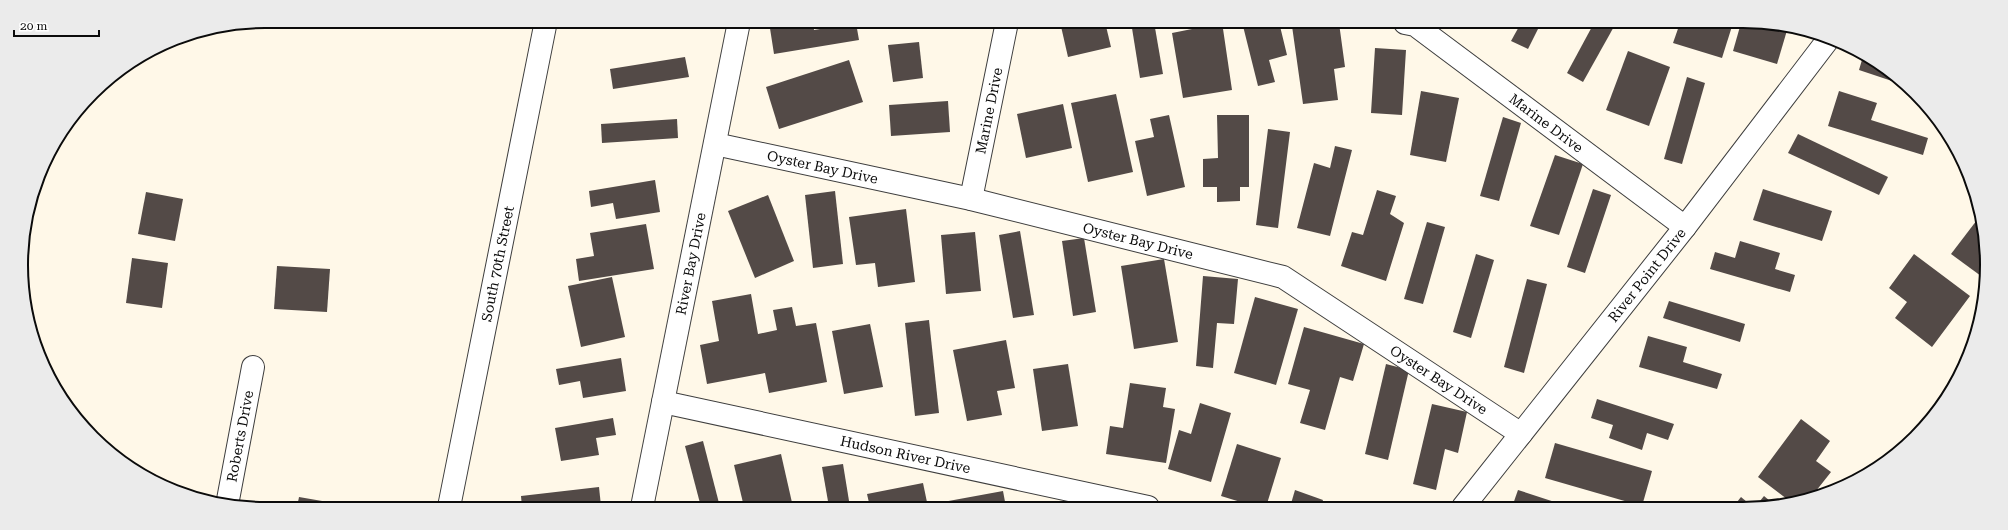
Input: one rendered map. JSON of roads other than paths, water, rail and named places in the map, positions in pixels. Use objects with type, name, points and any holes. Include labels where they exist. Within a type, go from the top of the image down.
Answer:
[{"type":"street","name":"South 70th Street","points":[[450,502],[545,28]]},
{"type":"street","name":"River Bay Drive","points":[[643,502],[738,28]]},
{"type":"street","name":"Marine Drive","points":[[971,199],[1006,28]]},
{"type":"street","name":"Marine Drive","points":[[1420,28],[1685,227]]},
{"type":"street","name":"River Point Drive","points":[[1467,502],[1685,227],[1825,43]]},
{"type":"street","name":"Oyster Bay Drive","points":[[715,144],[971,199],[1283,277],[1521,434]]},
{"type":"street","name":"Roberts Drive","points":[[228,499],[253,367]]},
{"type":"street","name":"Hudson River Drive","points":[[663,402],[1125,502]]}]
